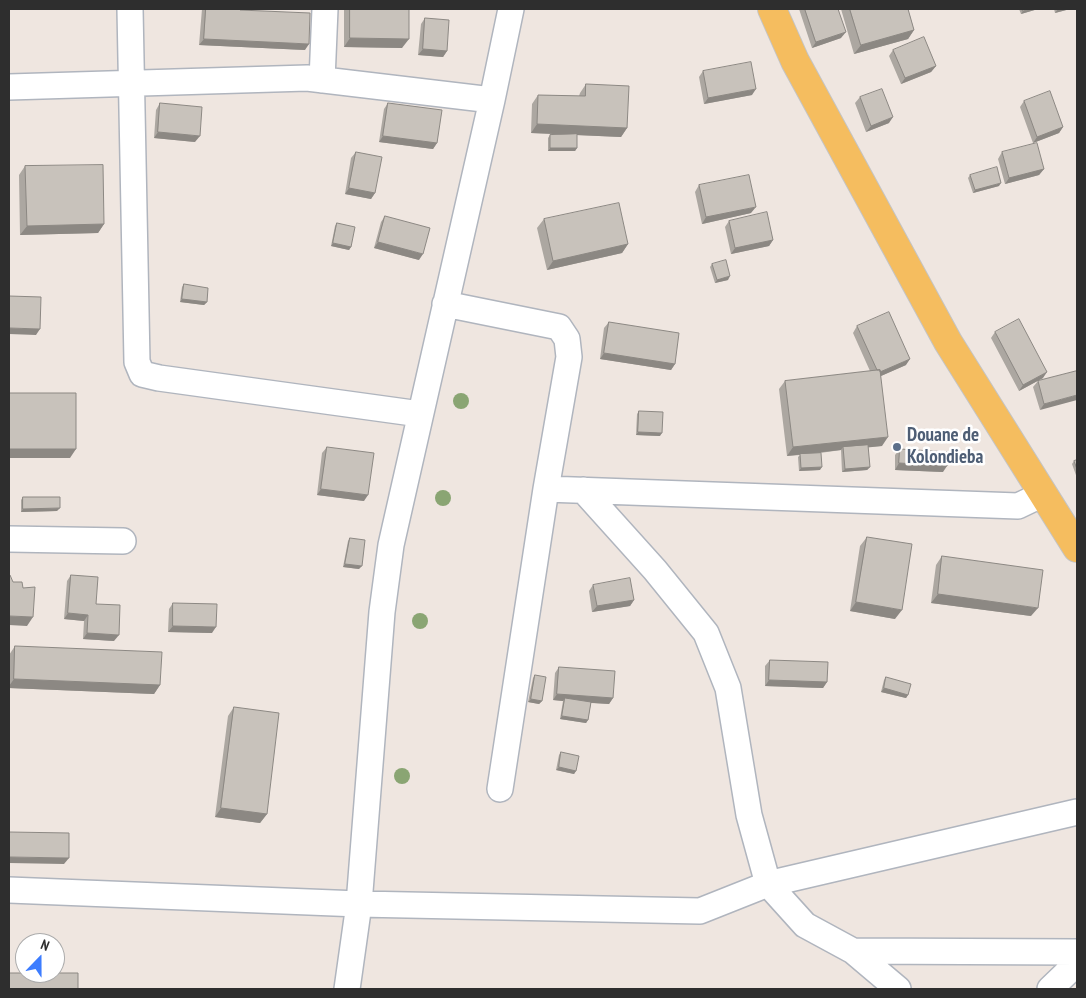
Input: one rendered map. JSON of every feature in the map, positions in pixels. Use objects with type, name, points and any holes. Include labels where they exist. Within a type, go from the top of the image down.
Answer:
[{"type":"main road","points":[[772,9],[795,61],[948,342],[1077,548]]},
{"type":"street","points":[[130,9],[137,362],[142,374],[159,378],[420,414]]},
{"type":"street","points":[[322,80],[325,9]]},
{"type":"street","points":[[347,989],[358,904],[382,612],[390,555],[511,9]]},
{"type":"street","points":[[9,87],[306,78],[492,100]]},
{"type":"street","points":[[445,304],[559,327],[567,339],[569,357],[546,489],[500,789]]},
{"type":"street","points":[[546,489],[1018,506],[1043,494]]},
{"type":"street","points":[[584,490],[655,570],[706,633],[728,688],[749,815],[768,884],[806,925],[853,951],[898,989]]},
{"type":"street","points":[[9,539],[123,541]]},
{"type":"street","points":[[9,890],[358,904],[700,911],[768,884],[1077,812]]},
{"type":"street","points":[[853,951],[1077,952]]},
{"type":"street","points":[[1050,989],[1077,963]]},
{"type":"building","points":[[206,9],[310,13],[309,44],[204,39]]},
{"type":"building","points":[[350,9],[409,9],[409,39],[350,38]]},
{"type":"building","points":[[805,9],[838,9],[846,32],[816,42]]},
{"type":"building","points":[[850,9],[908,9],[914,30],[861,45]]},
{"type":"building","points":[[425,18],[449,20],[447,51],[423,49]]},
{"type":"building","points":[[924,37],[936,66],[905,78],[893,50]]},
{"type":"building","points":[[751,62],[756,89],[708,98],[703,71]]},
{"type":"building","points":[[586,84],[629,86],[627,128],[537,124],[538,95],[585,96]]},
{"type":"building","points":[[882,89],[893,117],[871,126],[860,97]]},
{"type":"building","points":[[1050,91],[1063,127],[1037,137],[1024,101]]},
{"type":"building","points":[[160,103],[202,107],[200,136],[158,132]]},
{"type":"building","points":[[388,103],[442,110],[437,143],[383,136]]},
{"type":"building","points":[[577,134],[577,148],[550,148],[550,135]]},
{"type":"building","points":[[1037,143],[1044,169],[1009,178],[1002,152]]},
{"type":"building","points":[[356,152],[382,157],[375,193],[349,188]]},
{"type":"building","points":[[103,165],[104,224],[27,226],[25,166]]},
{"type":"building","points":[[997,167],[1001,183],[975,190],[970,175]]},
{"type":"building","points":[[749,175],[756,207],[706,217],[699,185]]},
{"type":"building","points":[[619,203],[628,244],[553,261],[544,219]]},
{"type":"building","points":[[767,212],[773,240],[735,248],[729,221]]},
{"type":"building","points":[[385,216],[430,228],[423,254],[378,242]]},
{"type":"building","points":[[337,223],[355,227],[351,247],[333,243]]},
{"type":"building","points":[[726,260],[730,276],[717,280],[712,264]]},
{"type":"building","points":[[184,284],[208,288],[207,302],[182,299]]},
{"type":"building","points":[[9,296],[41,297],[40,329],[9,328]]},
{"type":"building","points":[[889,312],[910,359],[880,372],[880,370],[877,370],[857,326]]},
{"type":"building","points":[[1019,319],[1047,372],[1023,385],[995,332]]},
{"type":"building","points":[[609,322],[679,333],[675,364],[604,353]]},
{"type":"building","points":[[880,370],[888,437],[793,447],[785,381]]},
{"type":"building","points":[[1077,371],[1077,395],[1044,404],[1038,381]]},
{"type":"building","points":[[9,393],[76,393],[76,449],[9,449]]},
{"type":"building","points":[[639,411],[663,412],[662,433],[638,432]]},
{"type":"building","points":[[868,445],[870,467],[845,469],[843,447]]},
{"type":"building","points":[[327,447],[374,453],[368,495],[321,489]]},
{"type":"building","points":[[900,449],[948,452],[947,466],[899,463]]},
{"type":"building","points":[[821,453],[822,467],[801,468],[800,454]]},
{"type":"building","points":[[23,497],[60,497],[60,508],[23,509]]},
{"type":"building","points":[[867,537],[912,544],[902,610],[856,602]]},
{"type":"building","points":[[350,538],[365,540],[362,566],[345,564]]},
{"type":"building","points":[[942,556],[1043,570],[1038,608],[938,594]]},
{"type":"building","points":[[9,574],[13,582],[22,582],[23,588],[35,587],[33,617],[9,616]]},
{"type":"building","points":[[71,575],[98,577],[96,604],[120,605],[119,635],[87,633],[88,615],[68,613]]},
{"type":"building","points":[[630,578],[634,600],[597,606],[593,585]]},
{"type":"building","points":[[173,603],[217,604],[216,627],[173,626]]},
{"type":"building","points":[[15,646],[162,652],[160,685],[14,679]]},
{"type":"building","points":[[770,660],[828,662],[827,682],[769,680]]},
{"type":"building","points":[[559,667],[615,671],[613,698],[557,694]]},
{"type":"building","points":[[535,675],[546,677],[542,701],[531,699]]},
{"type":"building","points":[[886,677],[911,684],[908,695],[884,688]]},
{"type":"building","points":[[565,698],[591,702],[588,720],[562,716]]},
{"type":"building","points":[[234,707],[279,713],[267,814],[221,808]]},
{"type":"building","points":[[561,752],[579,756],[576,771],[559,767]]},
{"type":"building","points":[[9,832],[69,833],[69,858],[9,857]]},
{"type":"building","points":[[9,973],[15,973],[15,983],[65,983],[65,973],[78,973],[78,989],[9,989]]},
{"type":"place","name":"Douane de Kolondieba","points":[[897,447]]}]
